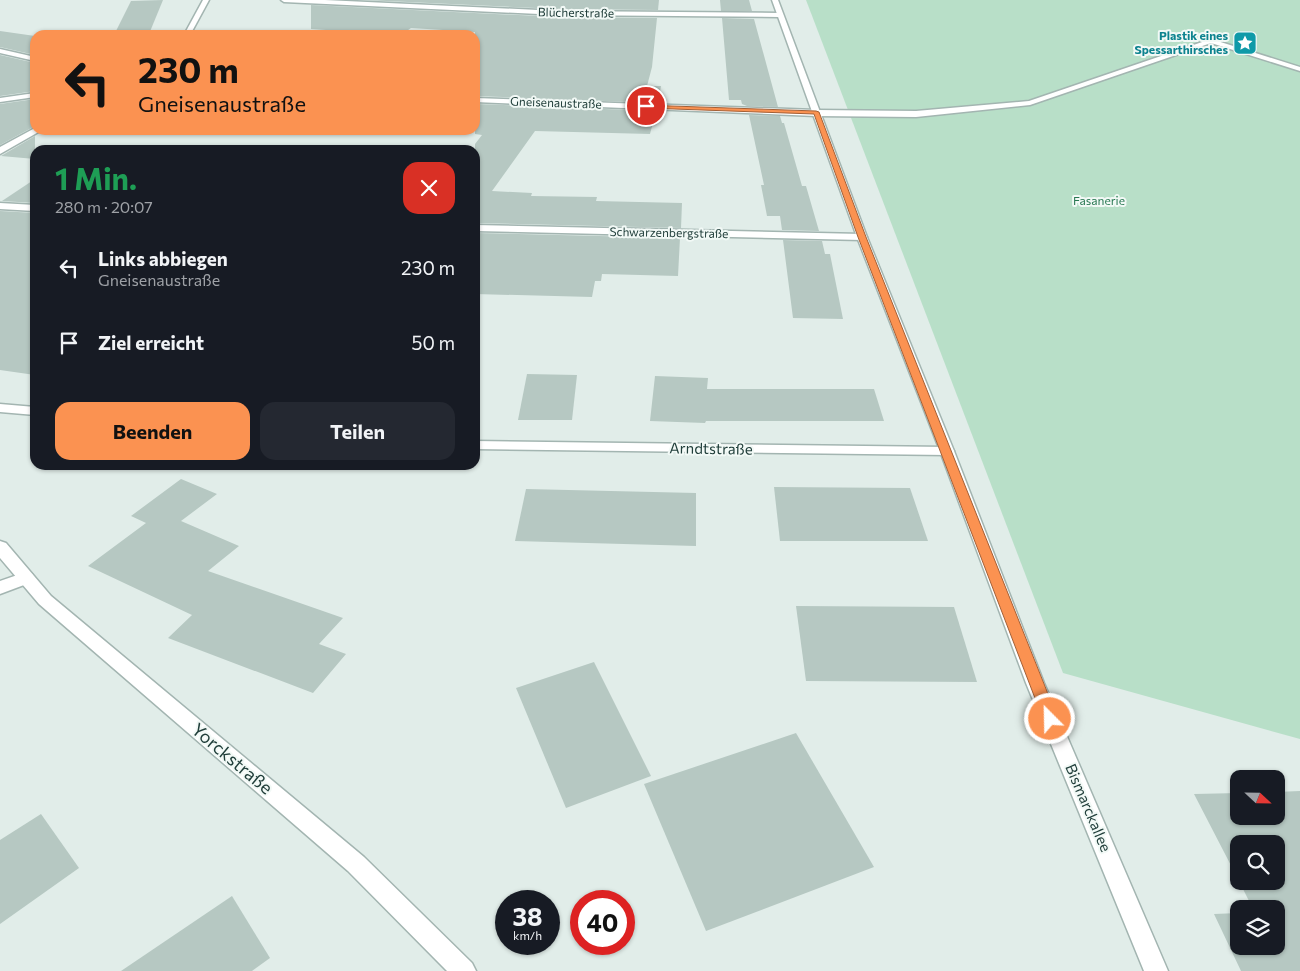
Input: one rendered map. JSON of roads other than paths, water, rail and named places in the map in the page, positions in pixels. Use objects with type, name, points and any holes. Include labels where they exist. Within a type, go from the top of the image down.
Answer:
[{"type":"street","points":[[189,30],[206,0]]},
{"type":"street","name":"Blücherstraße","points":[[284,0],[559,13],[779,15]]},
{"type":"street","name":"Bismarckallee","points":[[775,0],[862,237],[1035,683],[1156,971]]},
{"type":"street","name":"Gneisenaustraße","points":[[480,100],[916,114],[1030,103],[1212,41],[1300,69]]},
{"type":"street","points":[[0,51],[30,58]]},
{"type":"street","points":[[0,100],[30,96]]},
{"type":"street","points":[[0,151],[30,134]]},
{"type":"street","points":[[0,206],[30,208]]},
{"type":"street","name":"Schwarzenbergstraße","points":[[480,228],[862,237]]},
{"type":"street","points":[[0,408],[30,411]]},
{"type":"street","name":"Arndtstraße","points":[[480,445],[947,452]]},
{"type":"street","name":"Yorckstraße","points":[[0,547],[45,600],[356,864],[464,971]]},
{"type":"street","points":[[0,588],[26,578]]},
{"type":"place","name":"Plastik eines Spessarthirsches","points":[[1245,43]]},
{"type":"park label","name":"Fasanerie","points":[[1099,201]]}]
